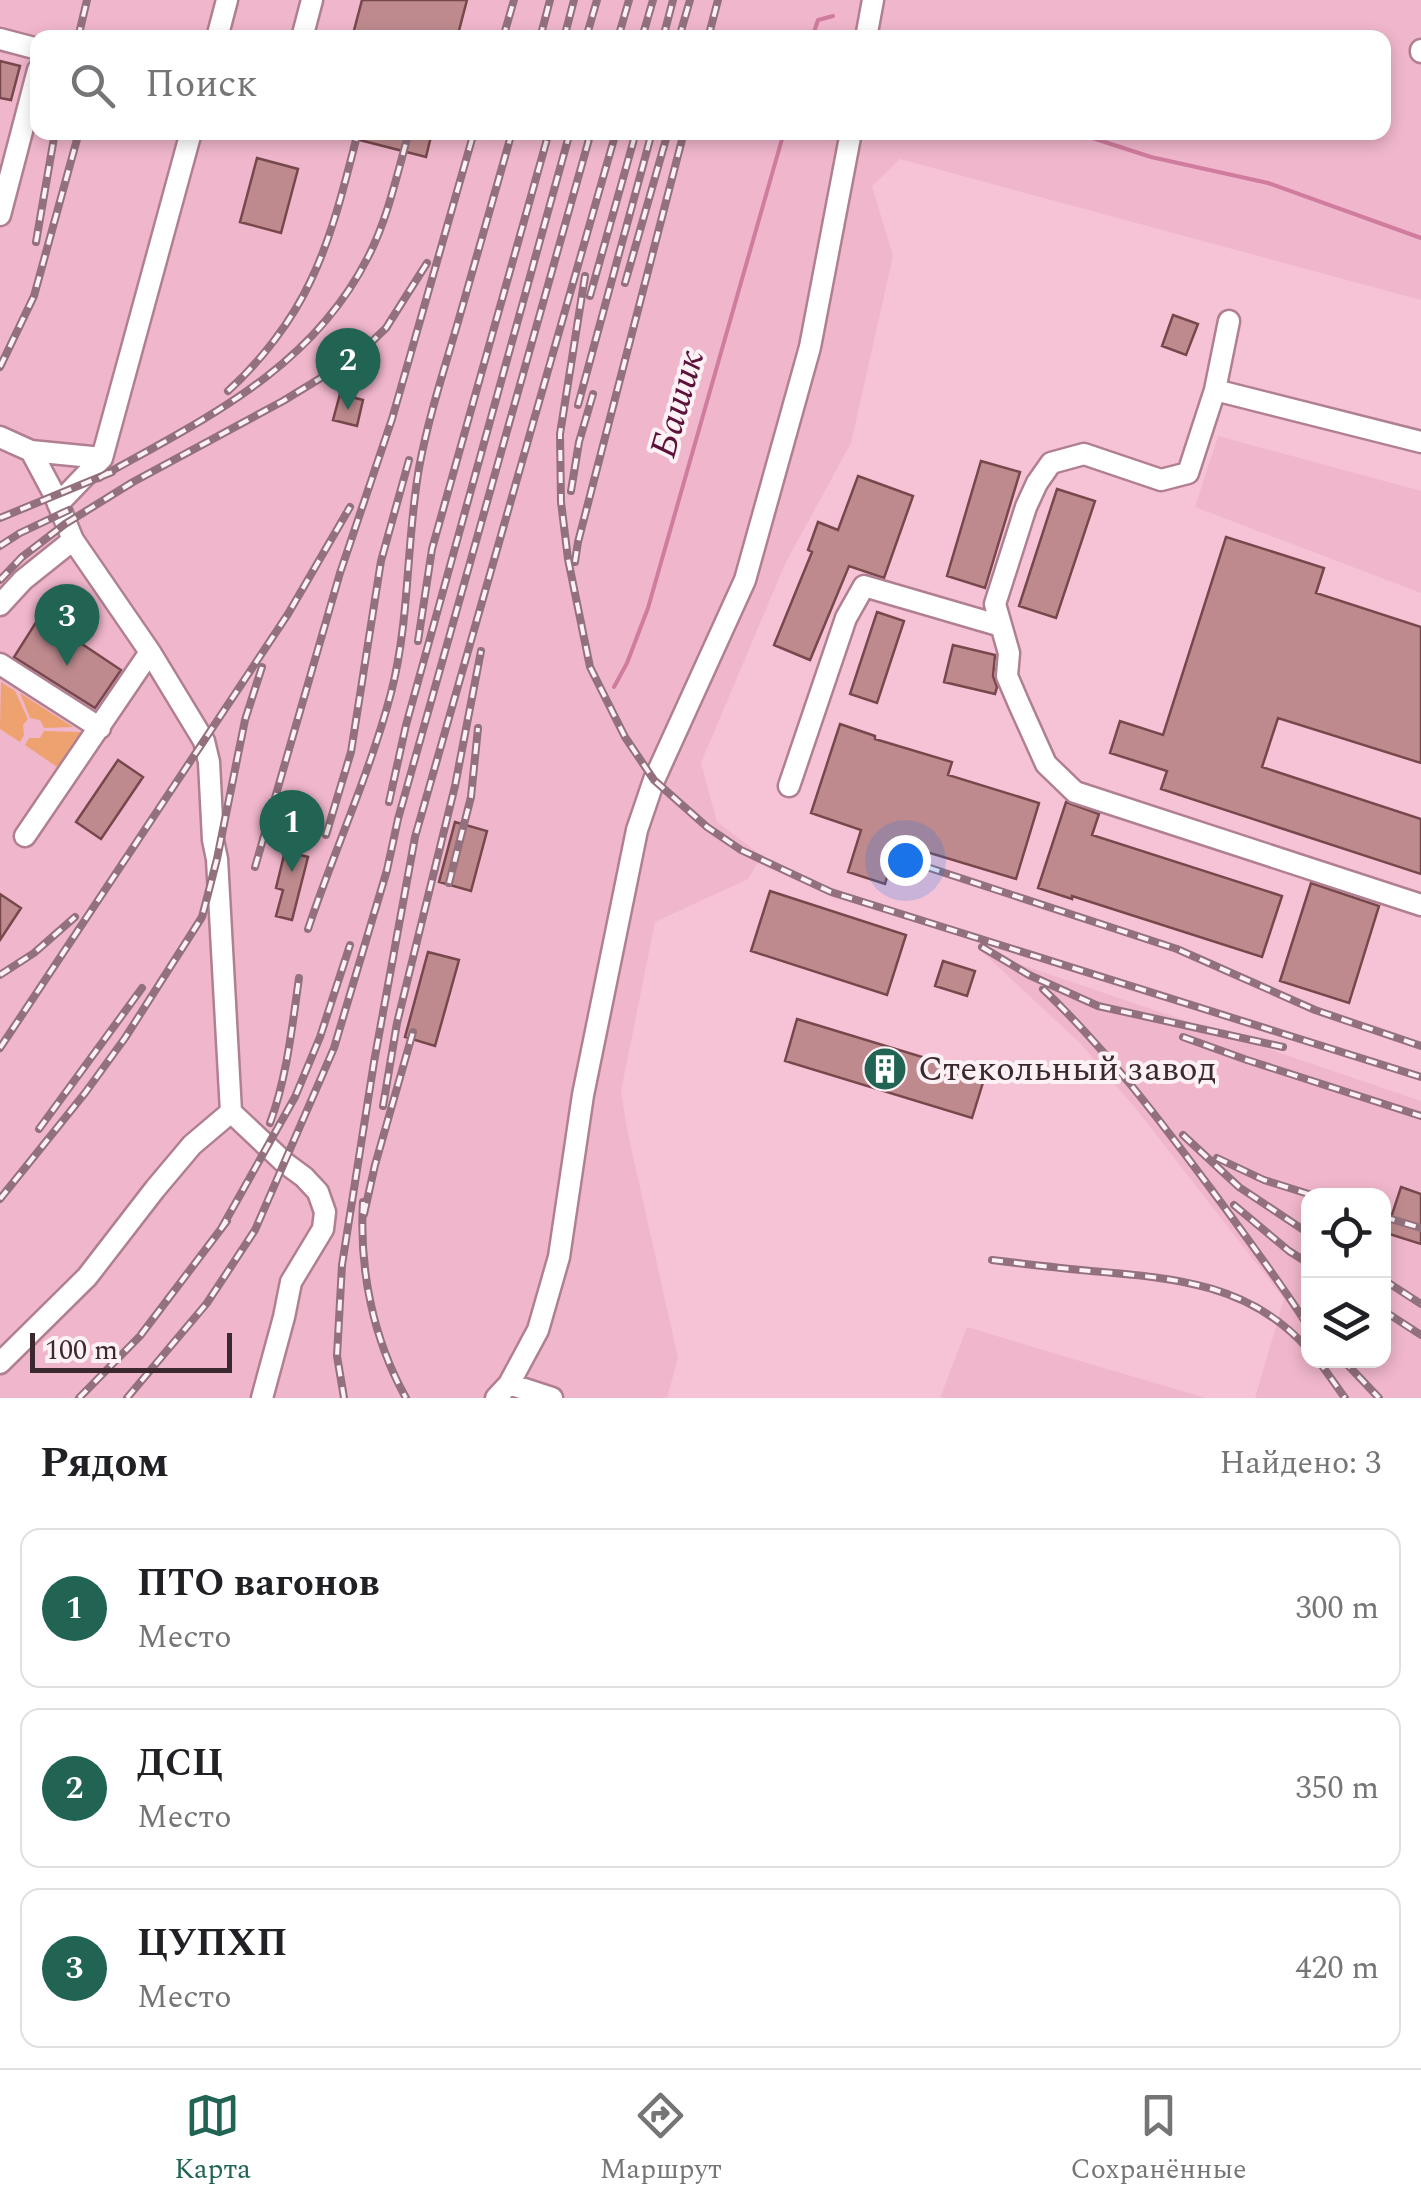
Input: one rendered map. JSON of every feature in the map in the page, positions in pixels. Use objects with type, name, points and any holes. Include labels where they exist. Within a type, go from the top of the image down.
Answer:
[{"type":"street","points":[[219,30],[227,0]]},
{"type":"street","points":[[304,30],[312,0]]},
{"type":"street","points":[[867,30],[873,0]]},
{"type":"street","points":[[0,39],[30,47]]},
{"type":"street","points":[[0,215],[30,101]]},
{"type":"street","points":[[58,504],[102,458],[189,140]]},
{"type":"street","points":[[552,1398],[502,1391],[538,1330],[559,1257],[584,1095],[637,830],[654,780],[745,580],[810,347],[849,140]]},
{"type":"street","points":[[1229,321],[1215,390],[1188,473],[1162,480],[1084,454],[1051,463],[1037,483],[995,604],[1008,654],[1007,676],[1046,764],[1075,792],[1421,905]]},
{"type":"street","points":[[1215,390],[1421,442]]},
{"type":"street","points":[[0,437],[31,451],[102,458]]},
{"type":"street","points":[[31,451],[73,540],[150,652],[204,740],[217,859],[231,1112],[304,1176],[318,1192],[325,1212],[323,1229],[291,1282],[262,1398]]},
{"type":"street","points":[[0,605],[22,580],[73,540]]},
{"type":"street","points":[[788,786],[846,618],[864,586],[1001,626]]},
{"type":"street","points":[[25,836],[150,652]]},
{"type":"street","points":[[0,664],[100,728]]},
{"type":"street","points":[[0,1362],[86,1277],[192,1145],[231,1112]]},
{"type":"shaded area","points":[[0,0],[1421,0],[1421,300],[900,159],[872,186],[893,256],[851,443],[785,564],[701,763],[717,822],[762,856],[748,879],[655,922],[621,1091],[678,1358],[667,1398],[0,1398]]},
{"type":"shaded area","points":[[1218,436],[1421,491],[1421,593],[1195,507]]},
{"type":"shaded area","points":[[1,682],[15,691],[28,719],[20,742],[0,729]]},
{"type":"shaded area","points":[[20,693],[73,727],[44,728],[40,720],[30,718]]},
{"type":"shaded area","points":[[44,731],[79,732],[89,739],[66,773],[25,745],[29,738],[40,738]]},
{"type":"shaded area","points":[[981,951],[1421,1101],[1421,1398],[1255,1398],[1284,1299],[1079,1042]]},
{"type":"shaded area","points":[[967,1327],[1063,1356],[1206,1398],[940,1398]]},
{"type":"building","points":[[362,0],[467,0],[459,30],[354,30]]},
{"type":"building","points":[[0,61],[20,66],[11,100],[0,98]]},
{"type":"building","points":[[360,140],[430,140],[426,157]]},
{"type":"building","points":[[257,158],[298,169],[281,233],[240,222]]},
{"type":"building","points":[[1173,315],[1198,324],[1186,355],[1162,346]]},
{"type":"building","points":[[340,394],[363,400],[357,426],[333,420]]},
{"type":"building","points":[[981,461],[1020,472],[985,588],[947,576]]},
{"type":"building","points":[[858,476],[913,496],[884,578],[849,566],[810,660],[774,645],[812,552],[808,550],[818,522],[838,530]]},
{"type":"building","points":[[1057,489],[1095,501],[1056,618],[1019,606]]},
{"type":"building","points":[[1226,537],[1324,568],[1316,593],[1421,627],[1421,763],[1278,718],[1262,767],[1421,819],[1421,874],[1161,789],[1167,771],[1110,753],[1120,721],[1163,735]]},
{"type":"building","points":[[877,612],[904,621],[877,703],[850,694]]},
{"type":"building","points":[[40,616],[121,670],[95,708],[14,657]]},
{"type":"building","points":[[953,645],[995,655],[995,694],[944,682]]},
{"type":"building","points":[[840,724],[952,762],[948,775],[1039,803],[1016,879],[897,843],[885,884],[848,872],[861,830],[811,813]]},
{"type":"building","points":[[118,760],[143,777],[101,839],[76,822]]},
{"type":"building","points":[[1066,802],[1099,814],[1092,835],[1282,896],[1262,957],[1038,888]]},
{"type":"building","points":[[455,822],[487,831],[471,891],[439,882]]},
{"type":"building","points":[[285,851],[308,857],[292,920],[276,916],[283,890],[276,888]]},
{"type":"building","points":[[1311,883],[1379,906],[1349,1003],[1280,981]]},
{"type":"building","points":[[770,891],[906,935],[887,995],[751,951]]},
{"type":"building","points":[[0,894],[21,908],[0,940]]},
{"type":"building","points":[[428,952],[459,960],[435,1046],[405,1037]]},
{"type":"building","points":[[943,961],[975,971],[967,996],[935,986]]},
{"type":"building","name":"Стекольный завод","points":[[797,1019],[985,1076],[972,1118],[785,1061]]},
{"type":"building","points":[[1401,1187],[1421,1194],[1421,1244],[1391,1235],[1391,1218]]},
{"type":"waterway","name":"Башик","points":[[815,30],[818,20],[833,16]]},
{"type":"waterway","name":"Башик","points":[[614,687],[648,608],[782,140]]},
{"type":"waterway","name":"Башик","points":[[1099,140],[1151,157],[1268,183],[1421,238]]},
{"type":"railway","points":[[80,30],[87,0]]},
{"type":"railway","points":[[505,30],[514,0]]},
{"type":"railway","points":[[542,30],[550,0]]},
{"type":"railway","points":[[566,30],[574,0]]},
{"type":"railway","points":[[588,30],[597,0]]},
{"type":"railway","points":[[620,30],[629,0]]},
{"type":"railway","points":[[644,30],[653,0]]},
{"type":"railway","points":[[665,30],[673,0]]},
{"type":"railway","points":[[681,30],[690,0]]},
{"type":"railway","points":[[710,30],[718,0]]},
{"type":"railway","points":[[36,242],[54,140]]},
{"type":"railway","points":[[0,367],[34,296],[77,140]]},
{"type":"railway","points":[[228,391],[275,340],[303,295],[332,226],[356,140]]},
{"type":"railway","points":[[99,478],[252,388],[317,331],[368,257],[392,196],[407,140]]},
{"type":"railway","points":[[255,867],[340,573],[392,419],[472,140]]},
{"type":"railway","points":[[308,929],[391,693],[402,638],[423,450],[510,140]]},
{"type":"railway","points":[[418,641],[432,549],[547,140]]},
{"type":"railway","points":[[389,802],[406,725],[568,140]]},
{"type":"railway","points":[[127,1398],[207,1303],[255,1230],[334,1048],[589,140]]},
{"type":"railway","points":[[344,1398],[337,1356],[342,1265],[415,837],[614,140]]},
{"type":"railway","points":[[590,296],[634,140]]},
{"type":"railway","points":[[578,405],[650,140]]},
{"type":"railway","points":[[625,283],[666,140]]},
{"type":"railway","points":[[575,562],[682,140]]},
{"type":"railway","points":[[0,580],[22,557],[65,524],[357,356],[386,328],[427,263]]},
{"type":"railway","points":[[585,276],[560,434],[561,502],[568,559],[590,667],[625,737],[654,780],[707,827],[741,850],[831,892],[1421,1077]]},
{"type":"railway","points":[[571,491],[579,442],[593,394]]},
{"type":"railway","points":[[326,835],[351,752],[381,561],[409,460]]},
{"type":"railway","points":[[0,518],[112,472]]},
{"type":"railway","points":[[0,1048],[288,614],[350,507]]},
{"type":"railway","points":[[0,546],[69,510]]},
{"type":"railway","points":[[383,1106],[397,1023],[455,786],[481,651]]},
{"type":"railway","points":[[0,1199],[125,1038],[202,917],[245,720],[262,667]]},
{"type":"railway","points":[[449,883],[471,797],[478,728]]},
{"type":"railway","points":[[887,854],[1177,949],[1315,1010],[1421,1046]]},
{"type":"railway","points":[[0,975],[34,953],[75,917]]},
{"type":"railway","points":[[221,1229],[295,1097],[320,1037],[350,945]]},
{"type":"railway","points":[[982,947],[1029,975],[1098,1006],[1283,1047]]},
{"type":"railway","points":[[270,1123],[285,1070],[299,978]]},
{"type":"railway","points":[[39,1129],[142,988]]},
{"type":"railway","points":[[1043,989],[1152,1111],[1301,1315]]},
{"type":"railway","points":[[364,1214],[413,1032]]},
{"type":"railway","points":[[1183,1037],[1421,1116]]},
{"type":"railway","points":[[1183,1135],[1239,1187],[1301,1228]]},
{"type":"railway","points":[[1217,1158],[1301,1192]]},
{"type":"railway","points":[[363,1202],[363,1253],[371,1303],[385,1352],[406,1398]]},
{"type":"railway","points":[[1234,1205],[1301,1259]]},
{"type":"railway","points":[[1391,1219],[1421,1228]]},
{"type":"railway","points":[[79,1398],[140,1336],[227,1221]]},
{"type":"railway","points":[[992,1260],[1151,1277],[1208,1288],[1261,1310],[1301,1342]]},
{"type":"railway","points":[[1391,1285],[1421,1304]]},
{"type":"railway","points":[[1391,1316],[1421,1335]]},
{"type":"railway","points":[[1324,1368],[1345,1398]]},
{"type":"railway","points":[[1351,1368],[1379,1398]]},
{"type":"place","name":"ДСЦ","points":[[348,410]]},
{"type":"place","name":"ЦУПХП","points":[[67,666]]},
{"type":"place","name":"ПТО вагонов","points":[[292,872]]},
{"type":"place","name":"Стекольный завод","points":[[885,1069]]}]
